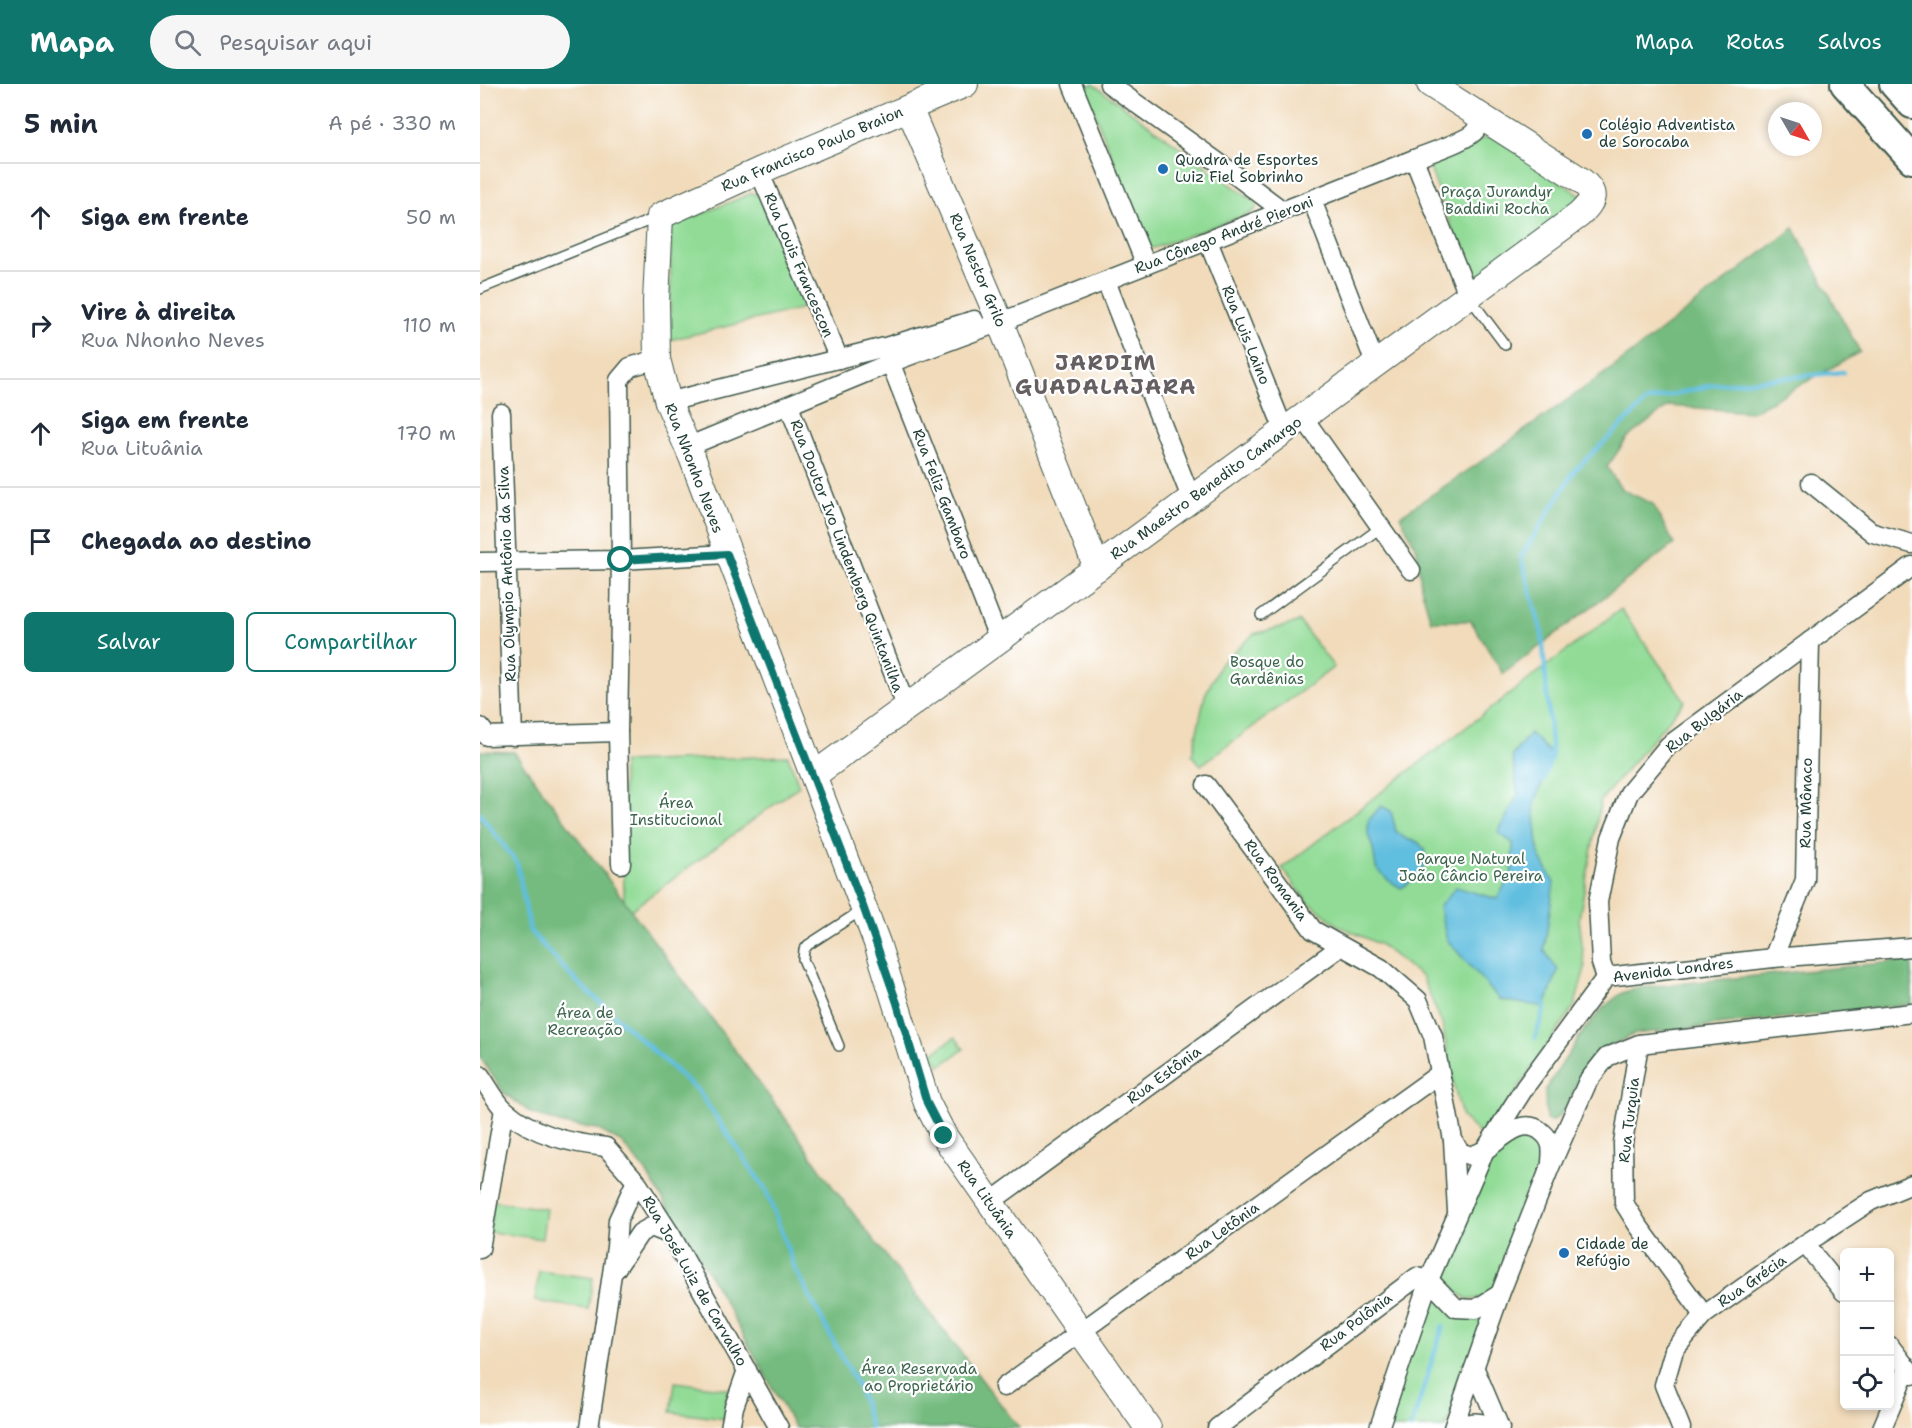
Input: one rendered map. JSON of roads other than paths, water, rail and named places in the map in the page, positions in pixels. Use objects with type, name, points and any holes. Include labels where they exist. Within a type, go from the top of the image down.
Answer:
[{"type":"main road","points":[[1845,84],[1912,159]]},
{"type":"main road","points":[[1894,84],[1912,104]]},
{"type":"street","name":"Rua Francisco Paulo Braion","points":[[660,216],[759,171],[965,84]]},
{"type":"street","points":[[1072,84],[1146,265]]},
{"type":"street","points":[[1109,84],[1283,211]]},
{"type":"street","points":[[1430,84],[1475,114]]},
{"type":"street","name":"Rua Nestor Grilo","points":[[909,108],[1005,317],[1097,568]]},
{"type":"street","name":"Rua Cônego André Pieroni","points":[[687,447],[789,406],[888,355],[1106,281],[1470,136],[1478,126],[1479,119],[1475,114]]},
{"type":"street","name":"Rua Maestro Benedito Camargo","points":[[814,775],[1579,215],[1591,203],[1593,195],[1589,187],[1580,179],[1475,114]]},
{"type":"street","points":[[1414,159],[1468,295]]},
{"type":"street","name":"Rua Louis Francescon","points":[[759,171],[840,359]]},
{"type":"street","points":[[1311,200],[1375,363]]},
{"type":"street","name":"Rua Nhonho Neves","points":[[660,216],[656,302],[657,359],[668,402],[814,775]]},
{"type":"street","name":"Rua Luis Laino","points":[[1208,241],[1294,424],[1380,528],[1411,570]]},
{"type":"street","points":[[1106,281],[1191,498]]},
{"type":"street","name":"Rua Cônego André Pieroni","points":[[668,402],[840,359],[888,355]]},
{"type":"street","name":"Rua Feliz Gambaro","points":[[888,355],[999,640]]},
{"type":"street","points":[[621,864],[618,732],[621,560],[619,380],[630,367],[657,359]]},
{"type":"street","name":"Rua Doutor Ivo Lindemberg Quintanilha","points":[[789,406],[906,706]]},
{"type":"street","name":"Rua Olympio Antônio da Silva","points":[[501,413],[513,735]]},
{"type":"street","points":[[1811,483],[1873,533],[1912,544]]},
{"type":"street","points":[[480,562],[621,560],[727,554]]},
{"type":"street","name":"Rua Bulgária","points":[[1606,977],[1600,963],[1598,902],[1611,838],[1629,793],[1668,746],[1912,566]]},
{"type":"street","name":"Rua Mônaco","points":[[1773,958],[1804,880],[1810,641]]},
{"type":"street","points":[[483,732],[513,735],[618,732]]},
{"type":"street","name":"Rua Lituânia","points":[[814,775],[897,1003],[927,1103],[944,1136],[989,1203],[1148,1428]]},
{"type":"street","name":"Rua Romania","points":[[1206,785],[1313,930],[1381,968],[1418,1000],[1433,1036],[1453,1140],[1457,1216]]},
{"type":"street","name":"Rua Estônia","points":[[989,1203],[1340,947]]},
{"type":"street","name":"Avenida Londres","points":[[1379,1428],[1429,1280],[1485,1150],[1525,1086],[1606,977],[1773,958],[1912,947]]},
{"type":"street","points":[[1454,1428],[1500,1294],[1550,1167],[1588,1081],[1607,1057],[1639,1044],[1912,1013]]},
{"type":"street","name":"Rua Turquia","points":[[1639,1044],[1623,1143],[1624,1203],[1704,1315]]},
{"type":"street","name":"Rua Letônia","points":[[1004,1387],[1439,1074]]},
{"type":"street","name":"Rua José Luiz de Carvalho","points":[[480,1075],[504,1109],[538,1132],[574,1143],[606,1147],[636,1181],[671,1235],[779,1428]]},
{"type":"street","points":[[480,1248],[504,1109]]},
{"type":"street","points":[[1453,1140],[1460,1152],[1471,1156],[1485,1150],[1517,1127],[1536,1128],[1549,1139],[1552,1146],[1550,1167]]},
{"type":"street","points":[[589,1428],[613,1274],[618,1220],[636,1181]]},
{"type":"street","name":"Rua Grécia","points":[[1681,1428],[1664,1385],[1674,1350],[1704,1315],[1870,1201],[1912,1184]]},
{"type":"street","points":[[613,1274],[640,1233],[651,1227],[671,1235]]},
{"type":"street","points":[[1805,1244],[1840,1286]]},
{"type":"street","name":"Rua Polônia","points":[[1217,1428],[1417,1277],[1429,1280]]},
{"type":"street","points":[[1429,1280],[1456,1308],[1476,1309],[1500,1294]]},
{"type":"street","points":[[1882,1428],[1909,1372],[1894,1351]]},
{"type":"street","points":[[1475,1369],[1500,1428]]},
{"type":"street","points":[[730,1428],[734,1407],[747,1370]]},
{"type":"street","points":[[1460,1428],[1462,1425],[1474,1422],[1495,1428]]},
{"type":"lane","points":[[480,289],[660,216]]},
{"type":"lane","points":[[1468,295],[1505,345]]},
{"type":"lane","points":[[1261,615],[1380,528]]},
{"type":"lane","points":[[839,1046],[802,954],[808,945],[864,909]]},
{"type":"water","points":[[1530,733],[1552,755],[1534,806],[1539,854],[1554,883],[1544,950],[1558,970],[1545,1007],[1500,1000],[1447,940],[1439,907],[1456,887],[1497,899],[1512,872],[1513,843],[1498,833],[1518,794],[1512,756]]},
{"type":"water","points":[[1381,806],[1391,811],[1396,831],[1406,839],[1418,842],[1425,850],[1421,875],[1401,888],[1388,880],[1376,868],[1368,835],[1368,821]]},
{"type":"waterway","points":[[1543,781],[1552,755],[1542,633],[1521,557],[1575,470],[1647,401],[1712,385],[1843,372]]},
{"type":"waterway","points":[[480,814],[517,863],[530,931],[573,978],[698,1091],[766,1190],[795,1269],[859,1389],[871,1428]]},
{"type":"waterway","points":[[1535,1038],[1545,1007],[1544,1002]]},
{"type":"waterway","points":[[1411,1428],[1443,1326]]},
{"type":"place","name":"Colégio Adventista de Sorocaba","points":[[1587,134]]},
{"type":"place","name":"Quadra de Esportes Luiz Fiel Sobrinho","points":[[1163,169]]},
{"type":"place","name":"Cidade de Refúgio","points":[[1564,1253]]},
{"type":"district","name":"JARDIM GUADALAJARA","points":[[1106,375]]},
{"type":"park label","name":"Praça Jurandyr Baddini Rocha","points":[[1497,200]]},
{"type":"park label","name":"Bosque do Gardênias","points":[[1267,670]]},
{"type":"park label","name":"Área Institucional","points":[[676,812]]},
{"type":"park label","name":"Parque Natural João Câncio Pereira","points":[[1471,868]]},
{"type":"park label","name":"Área de Recreação","points":[[585,1022]]},
{"type":"park label","name":"Área Reservada ao Proprietário","points":[[919,1378]]}]
